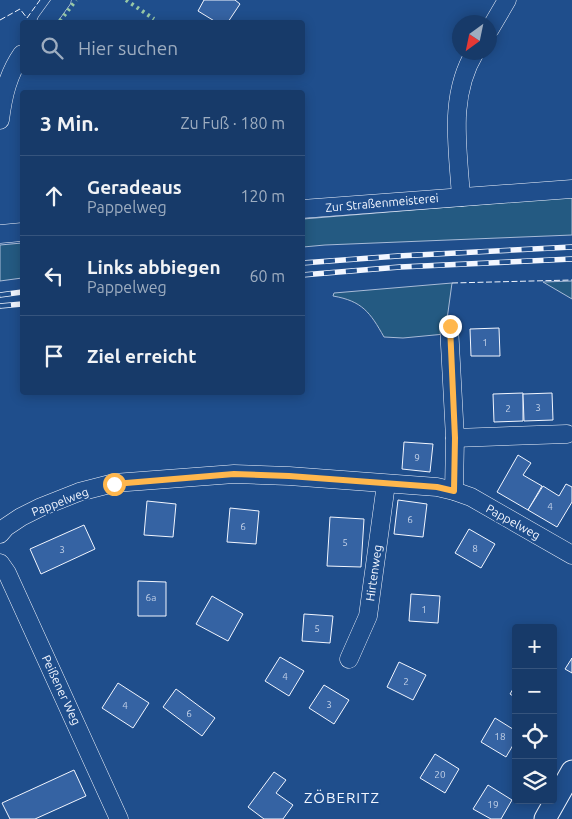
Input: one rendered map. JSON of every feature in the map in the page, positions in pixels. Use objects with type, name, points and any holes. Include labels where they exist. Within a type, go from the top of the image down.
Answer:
[{"type":"street","points":[[47,20],[62,0]]},
{"type":"street","points":[[497,17],[507,0]]},
{"type":"street","points":[[0,120],[9,78],[20,58]]},
{"type":"street","points":[[461,197],[456,121],[463,77],[472,60]]},
{"type":"street","name":"Zur Straßenmeisterei","points":[[305,209],[572,188]]},
{"type":"street","points":[[0,234],[20,232]]},
{"type":"street","points":[[450,326],[455,438],[454,491]]},
{"type":"street","points":[[455,438],[567,434]]},
{"type":"street","name":"Pappelweg","points":[[0,534],[6,527],[21,517],[41,507],[80,492],[114,484],[234,474],[289,476],[437,487],[454,491],[471,498],[572,555]]},
{"type":"street","name":"Hirtenweg","points":[[349,659],[368,616],[386,484]]},
{"type":"street","name":"Peißener Weg","points":[[0,563],[7,573],[119,819]]},
{"type":"street","points":[[545,819],[572,771]]},
{"type":"shaded area","points":[[572,197],[572,235],[305,247],[305,219]]},
{"type":"shaded area","points":[[20,243],[20,278],[0,281],[0,245]]},
{"type":"shaded area","points":[[572,281],[572,299],[543,282]]},
{"type":"shaded area","points":[[452,283],[445,334],[403,338],[384,337],[364,309],[351,301],[333,296],[334,293]]},
{"type":"building","points":[[204,0],[235,0],[240,4],[229,20],[213,20],[198,11]]},
{"type":"building","points":[[499,328],[500,356],[471,356],[470,329]]},
{"type":"building","points":[[523,393],[523,421],[494,422],[493,394]]},
{"type":"building","points":[[552,393],[553,420],[524,421],[523,394]]},
{"type":"building","points":[[404,442],[433,444],[430,472],[402,469]]},
{"type":"building","points":[[518,455],[531,463],[523,475],[542,486],[528,510],[497,492]]},
{"type":"building","points":[[566,484],[572,487],[572,502],[557,527],[528,510],[543,486],[559,496]]},
{"type":"building","points":[[398,500],[427,504],[423,537],[394,534]]},
{"type":"building","points":[[147,501],[176,504],[173,537],[144,535]]},
{"type":"building","points":[[230,508],[259,511],[256,544],[227,542]]},
{"type":"building","points":[[330,517],[364,519],[361,567],[327,566]]},
{"type":"building","points":[[84,525],[95,549],[41,574],[30,549]]},
{"type":"building","points":[[469,529],[495,544],[481,568],[455,553]]},
{"type":"building","points":[[138,581],[166,582],[166,616],[138,616]]},
{"type":"building","points":[[411,594],[440,596],[438,623],[409,621]]},
{"type":"building","points":[[212,596],[243,614],[228,641],[196,624]]},
{"type":"building","points":[[304,614],[333,616],[330,643],[302,641]]},
{"type":"building","points":[[280,657],[304,671],[289,696],[265,681]]},
{"type":"building","points":[[572,658],[572,673],[565,669]]},
{"type":"building","points":[[399,662],[426,675],[413,700],[387,687]]},
{"type":"building","points":[[118,683],[149,703],[133,728],[102,708]]},
{"type":"building","points":[[324,685],[349,700],[334,724],[309,708]]},
{"type":"building","points":[[176,689],[215,718],[202,736],[163,707]]},
{"type":"building","points":[[495,718],[512,729],[512,747],[506,757],[481,742]]},
{"type":"building","points":[[435,754],[459,769],[445,793],[420,778]]},
{"type":"building","points":[[74,770],[86,796],[35,819],[10,819],[2,803]]},
{"type":"building","points":[[274,772],[286,780],[276,793],[293,805],[283,819],[264,819],[248,807]]},
{"type":"building","points":[[488,785],[512,800],[501,819],[491,819],[473,809]]},
{"type":"railway","points":[[305,263],[572,247]]},
{"type":"railway","points":[[305,275],[400,267],[572,259]]},
{"type":"railway","points":[[0,295],[20,292]]},
{"type":"railway","points":[[0,306],[20,304]]},
{"type":"hedge","points":[[61,20],[76,0]]},
{"type":"hedge","points":[[126,0],[154,19]]},
{"type":"fence","points":[[0,20],[20,9],[27,18],[40,0]]},
{"type":"fence","points":[[452,283],[572,280]]},
{"type":"district","name":"ZÖBERITZ","points":[[342,798]]},
{"type":"route","points":[[114,484],[234,474],[289,476],[437,487],[454,491],[455,438],[450,326]]}]
